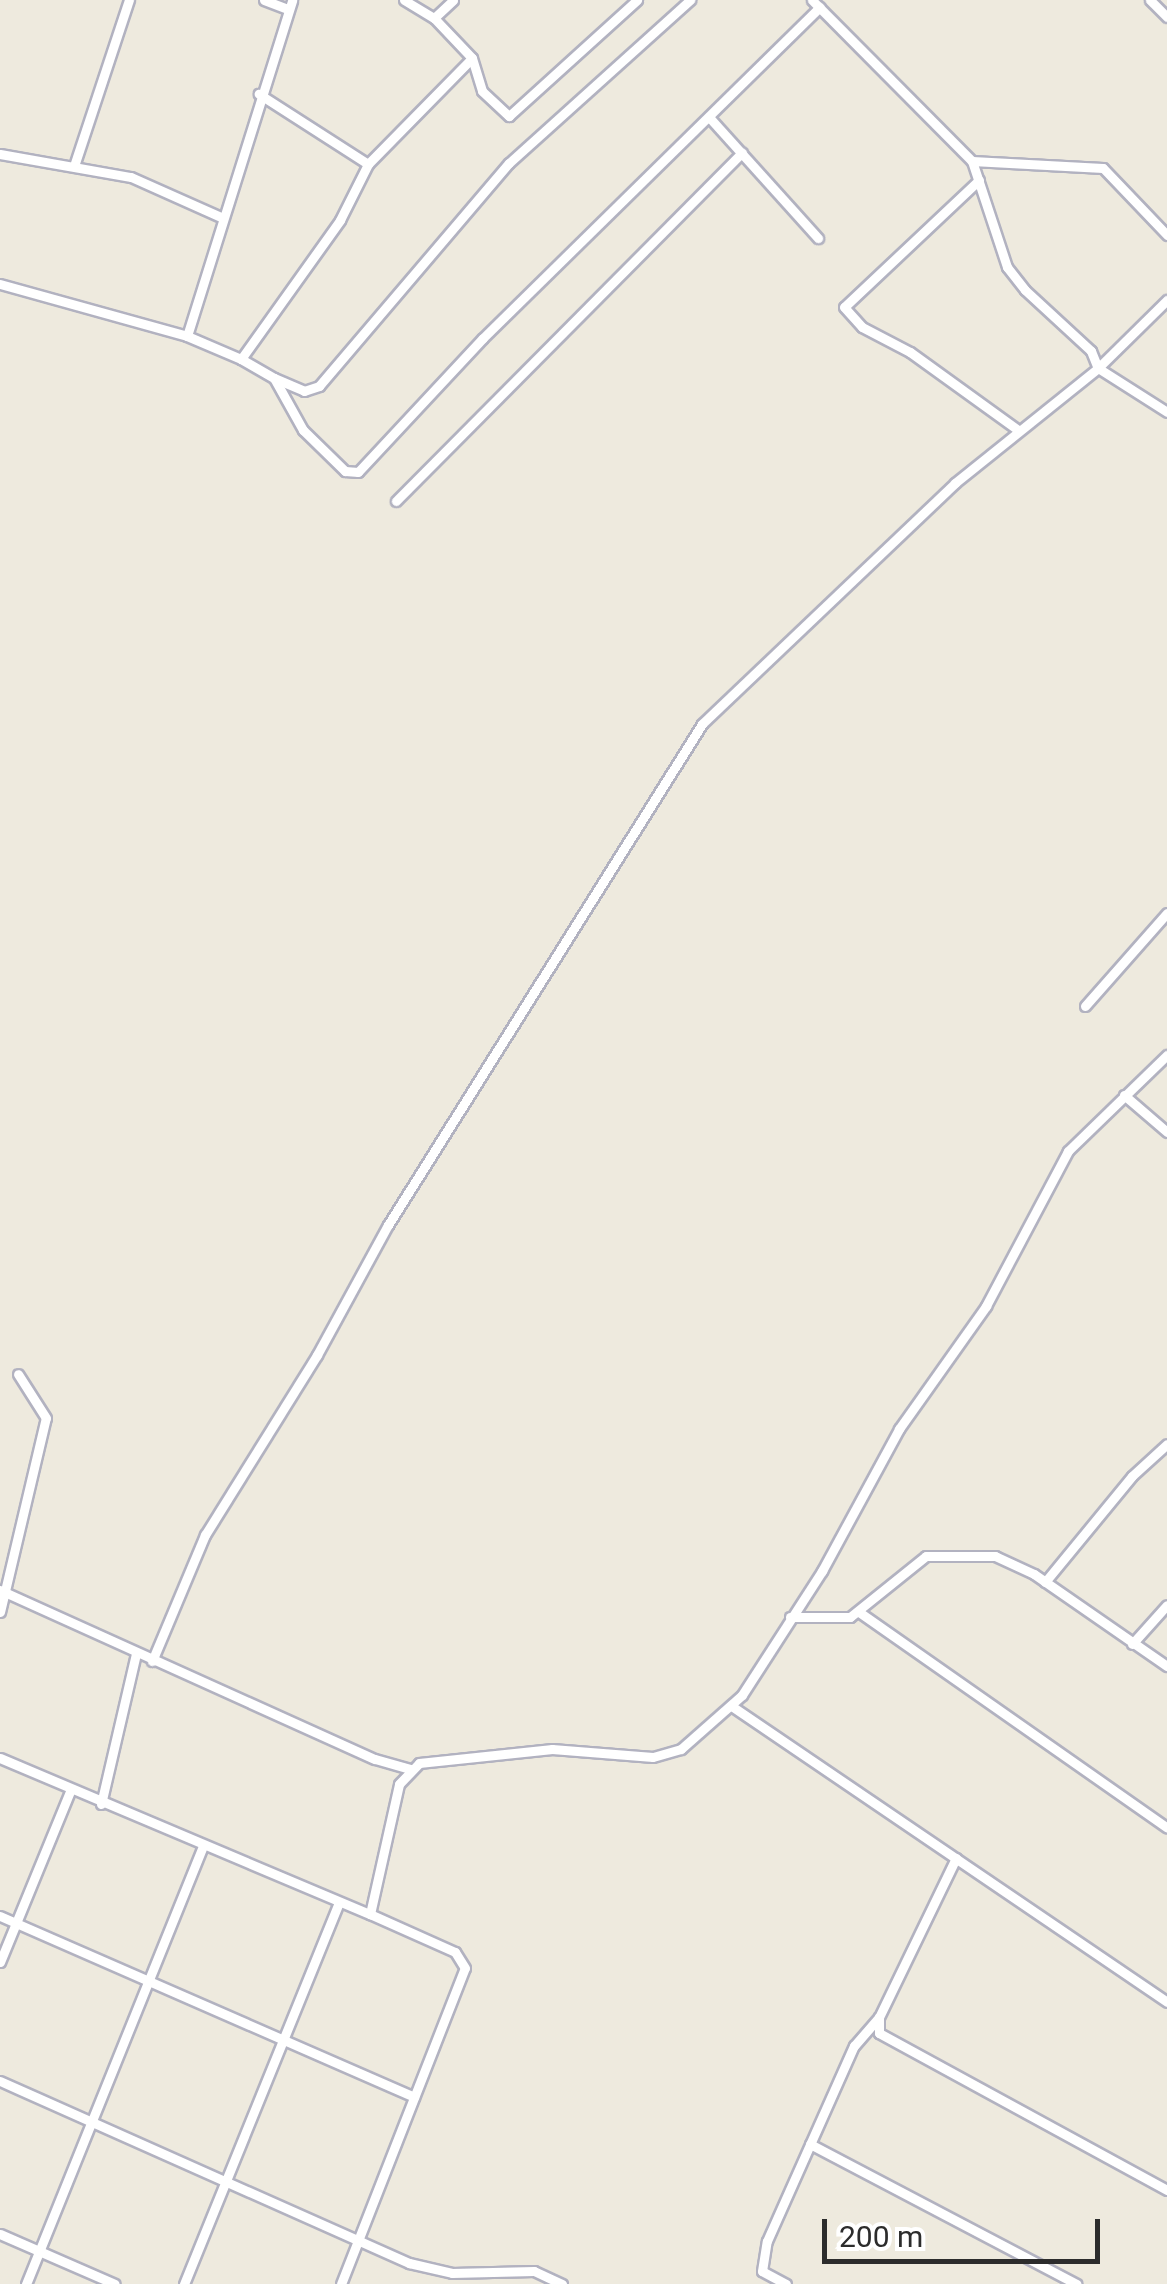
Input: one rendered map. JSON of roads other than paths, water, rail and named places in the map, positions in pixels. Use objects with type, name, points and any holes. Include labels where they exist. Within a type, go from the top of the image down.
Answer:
[{"type":"street","points":[[74,166],[128,0]]},
{"type":"street","points":[[187,336],[227,196],[290,5],[264,0]]},
{"type":"street","points":[[404,0],[434,18],[472,58],[482,91],[509,116],[637,0]]},
{"type":"street","points":[[434,18],[452,0]]},
{"type":"street","points":[[0,284],[187,336],[304,391],[319,386],[509,163],[690,0]]},
{"type":"street","points":[[1150,0],[1167,18]]},
{"type":"street","points":[[274,378],[303,430],[345,470],[358,472],[483,338],[709,117],[816,3],[972,161],[1007,266],[1090,351],[1098,368],[1167,412]]},
{"type":"street","points":[[241,359],[340,220],[368,164],[472,58]]},
{"type":"street","points":[[260,94],[368,164]]},
{"type":"street","points":[[709,117],[818,238]]},
{"type":"street","points":[[396,502],[742,152]]},
{"type":"street","points":[[0,154],[131,177],[199,203],[221,217]]},
{"type":"street","points":[[972,161],[1104,168],[1167,235]]},
{"type":"street","points":[[979,180],[844,306],[862,327],[900,345],[1018,430]]},
{"type":"street","points":[[199,203],[227,196]]},
{"type":"street","points":[[152,1661],[215,1519],[318,1355],[388,1225],[695,734],[817,610],[1018,430],[1098,368],[1167,302]]},
{"type":"street","points":[[1085,1006],[1167,913]]},
{"type":"street","points":[[370,1914],[397,1793],[411,1768],[438,1758],[552,1749],[666,1755],[733,1707],[899,1429],[986,1306],[1068,1152],[1167,1055]]},
{"type":"street","points":[[1124,1096],[1167,1132]]},
{"type":"street","points":[[0,1612],[46,1418],[18,1374]]},
{"type":"street","points":[[1045,1582],[1132,1476],[1167,1444]]},
{"type":"street","points":[[790,1617],[838,1620],[859,1612],[926,1556],[994,1556],[1045,1582],[1167,1666]]},
{"type":"street","points":[[2,1591],[152,1661],[411,1768]]},
{"type":"street","points":[[1132,1644],[1167,1605]]},
{"type":"street","points":[[859,1612],[1167,1828]]},
{"type":"street","points":[[101,1804],[136,1654]]},
{"type":"street","points":[[733,1707],[1167,2002]]},
{"type":"street","points":[[0,1758],[70,1791],[370,1914],[455,1952],[465,1964],[341,2284]]},
{"type":"street","points":[[0,1962],[70,1791]]},
{"type":"street","points":[[26,2284],[203,1846]]},
{"type":"street","points":[[786,2284],[762,2271],[764,2256],[854,2046],[879,2017],[956,1858]]},
{"type":"street","points":[[184,2284],[340,1903]]},
{"type":"street","points":[[0,1916],[281,2043],[414,2098]]},
{"type":"street","points":[[879,2017],[877,2030],[886,2041],[1167,2190]]},
{"type":"street","points":[[0,2081],[434,2270],[534,2271],[562,2284]]},
{"type":"street","points":[[810,2144],[1077,2284]]},
{"type":"street","points":[[0,2234],[116,2284]]}]
